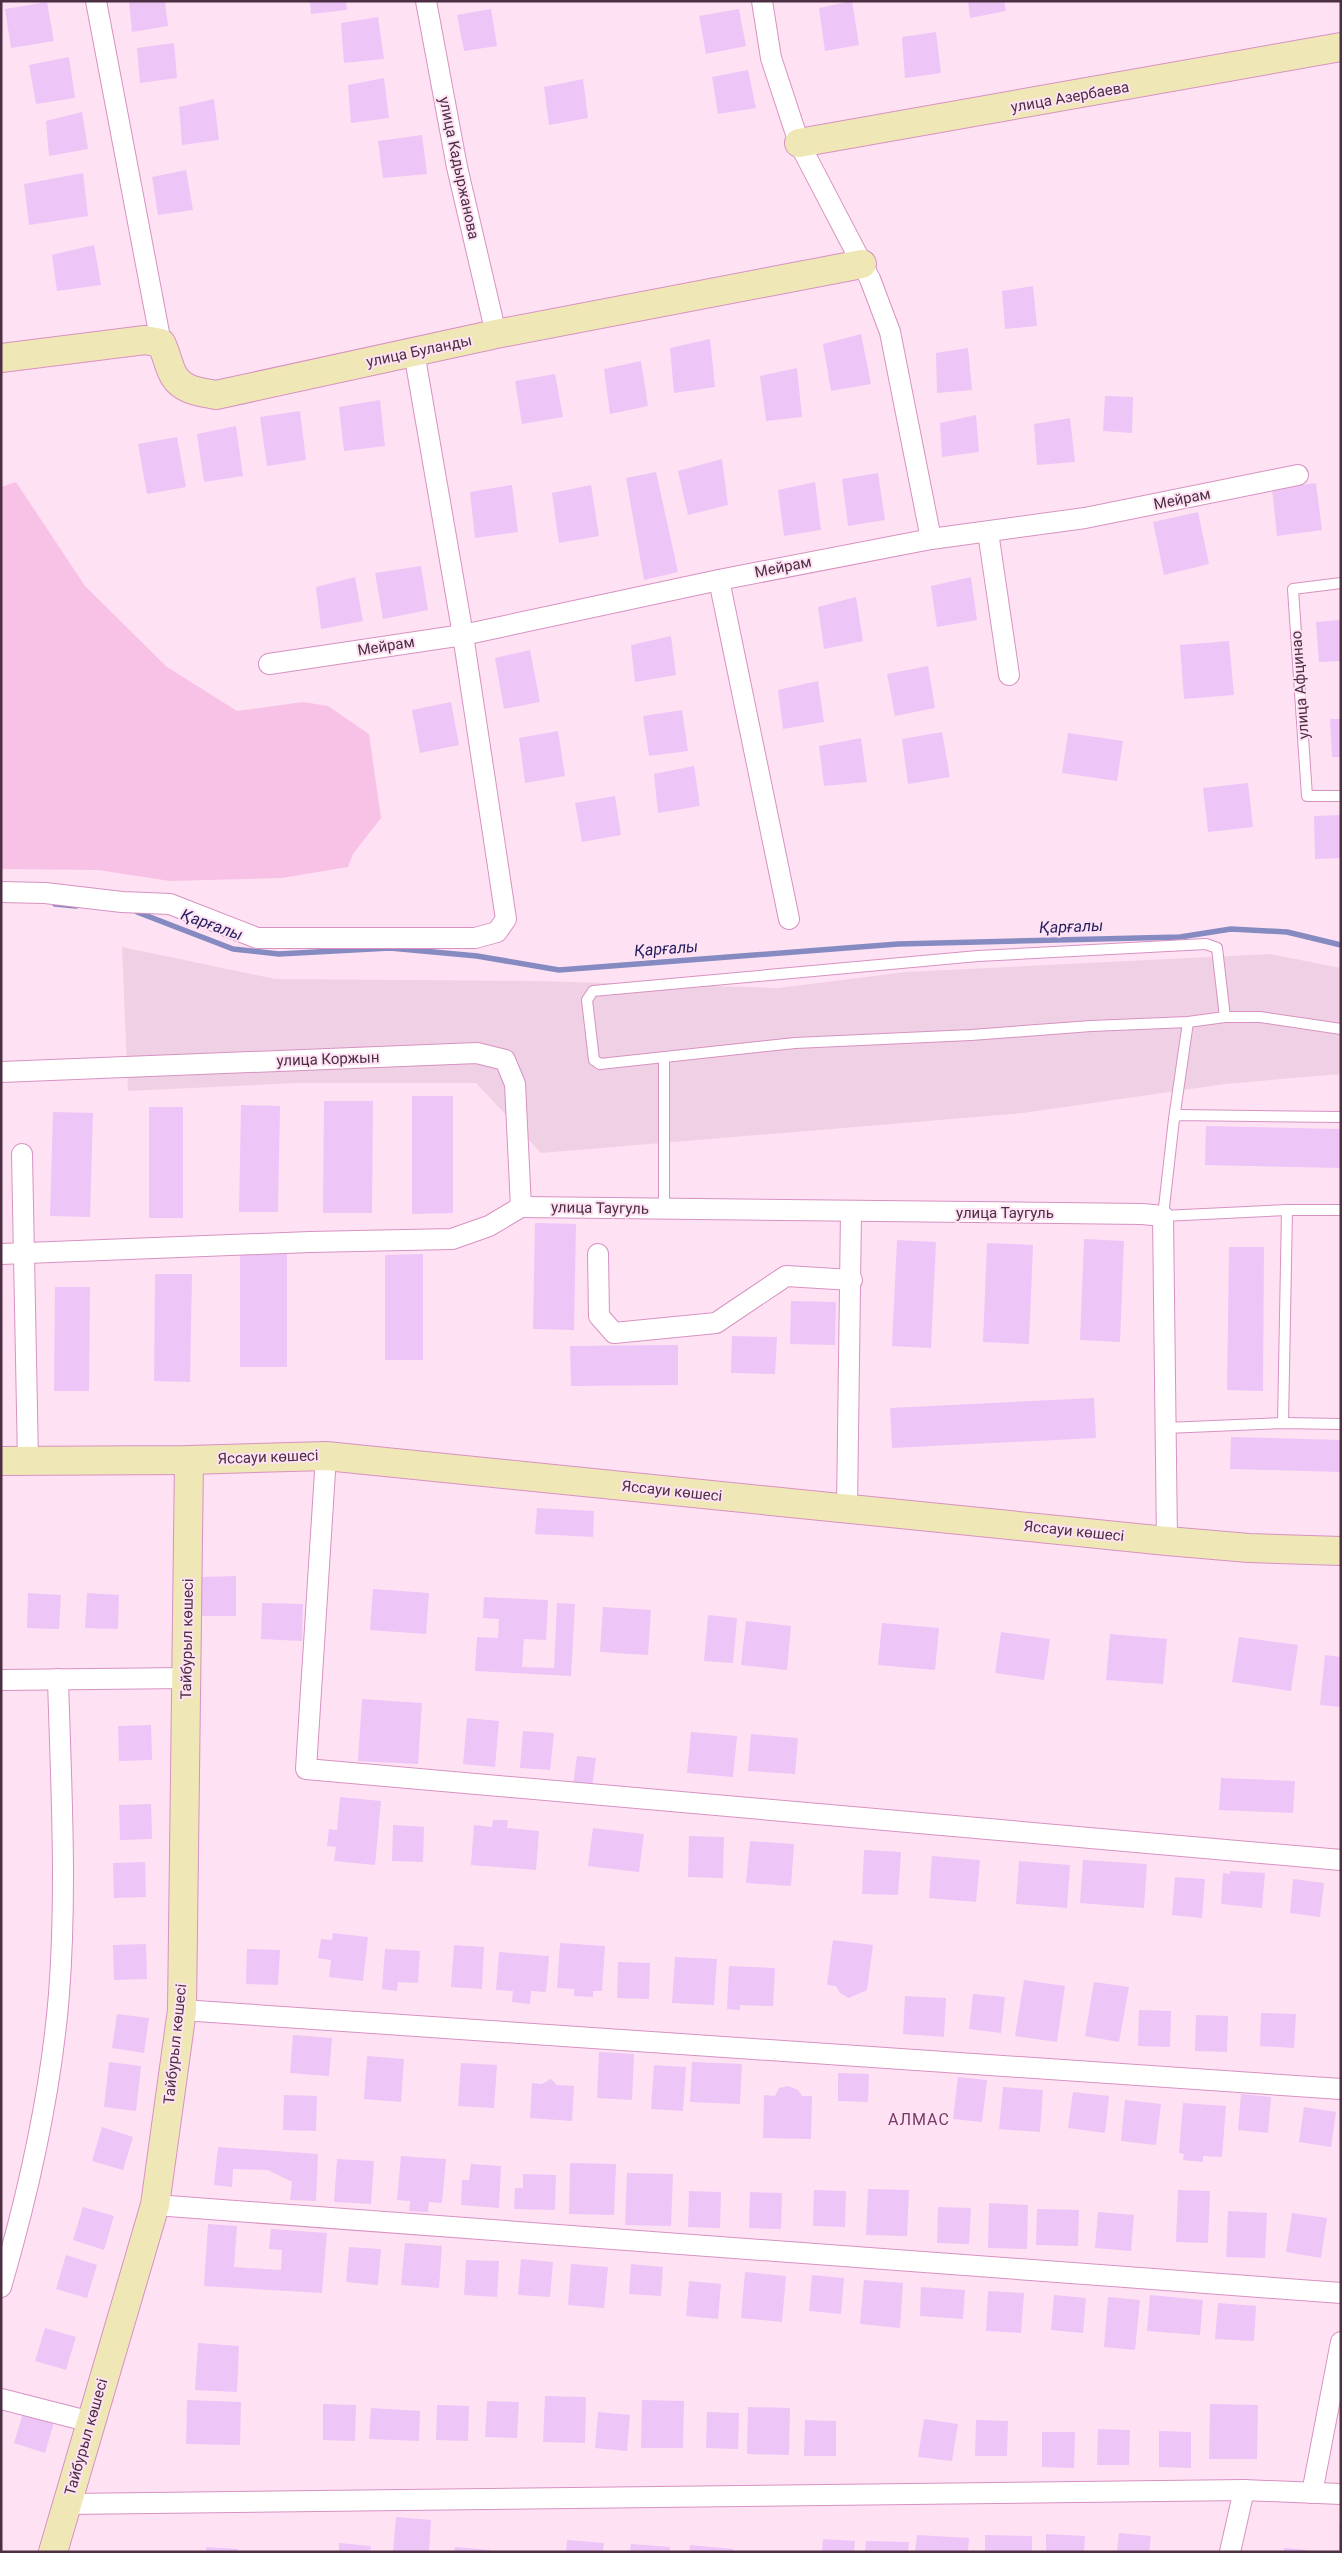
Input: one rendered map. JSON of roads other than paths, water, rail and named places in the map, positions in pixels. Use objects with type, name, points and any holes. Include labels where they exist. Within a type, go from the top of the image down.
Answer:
[{"type":"street","points":[[1,358],[145,340],[161,343],[96,1]]},
{"type":"street","name":"улица Кадыржанова","points":[[426,1],[458,167],[496,334]]},
{"type":"street","points":[[762,1],[771,58],[799,143],[880,300],[890,332],[930,539]]},
{"type":"street","name":"улица Азербаева","points":[[799,143],[1341,48]]},
{"type":"street","name":"улица Буланды","points":[[161,343],[168,355],[174,376],[191,390],[216,396],[496,334],[862,264]]},
{"type":"street","points":[[1,892],[45,893],[122,902],[170,904],[257,938],[475,938],[497,932],[506,919],[463,635],[414,352]]},
{"type":"street","name":"Мейрам","points":[[269,664],[463,635],[719,580],[930,539],[1085,518],[1298,475]]},
{"type":"street","points":[[988,532],[1009,675]]},
{"type":"street","points":[[719,580],[788,919]]},
{"type":"street","name":"улица Коржын","points":[[1,1072],[477,1053],[505,1060],[515,1084],[521,1207]]},
{"type":"street","points":[[22,1154],[22,1253],[28,1461]]},
{"type":"street","points":[[1,1254],[452,1239],[489,1226],[521,1207]]},
{"type":"street","name":"улица Таугуль","points":[[521,1207],[1142,1214],[1163,1216]]},
{"type":"street","points":[[847,1508],[852,1280],[851,1212]]},
{"type":"street","points":[[1163,1216],[1167,1541]]},
{"type":"street","points":[[598,1254],[599,1316],[614,1332],[716,1323],[786,1276],[852,1280]]},
{"type":"street","points":[[326,1456],[306,1768],[1341,1860]]},
{"type":"street","name":"Яссауи көшесі","points":[[1,1461],[189,1460],[326,1456],[1167,1541],[1249,1548],[1341,1551]]},
{"type":"street","name":"Тайбурыл көшесі","points":[[53,2552],[155,2205],[182,2010],[189,1460]]},
{"type":"street","points":[[1,1680],[187,1678]]},
{"type":"street","points":[[1,2287],[19,2224],[41,2129],[59,1994],[63,1877],[58,1679]]},
{"type":"street","points":[[182,2010],[1341,2089]]},
{"type":"street","points":[[155,2205],[1341,2293]]},
{"type":"street","points":[[1312,2494],[1340,2347]]},
{"type":"street","points":[[1,2399],[91,2422]]},
{"type":"street","points":[[1230,2552],[1244,2490]]},
{"type":"street","points":[[67,2504],[1244,2490],[1341,2494]]},
{"type":"lane","name":"улица Афцинао","points":[[1341,583],[1293,589],[1307,796],[1341,796]]},
{"type":"lane","points":[[1225,1017],[1217,948],[1206,944],[978,956],[593,991],[587,1000],[594,1060],[600,1064],[795,1043],[1188,1022],[1225,1017],[1260,1018],[1341,1029]]},
{"type":"lane","points":[[1188,1022],[1163,1216],[1287,1210],[1341,1210]]},
{"type":"lane","points":[[664,1058],[664,1209]]},
{"type":"lane","points":[[1174,1120],[1178,1115],[1341,1117]]},
{"type":"lane","points":[[1283,1423],[1287,1210]]},
{"type":"lane","points":[[1166,1428],[1283,1423],[1341,1424]]},
{"type":"waterway","name":"Қарғалы","points":[[55,904],[76,906]]},
{"type":"waterway","name":"Қарғалы","points":[[137,912],[233,949],[279,954],[390,948],[477,956],[559,970],[898,944],[1180,937],[1231,929],[1287,932],[1341,945]]},
{"type":"district","name":"АЛМАС","points":[[919,2119]]}]
